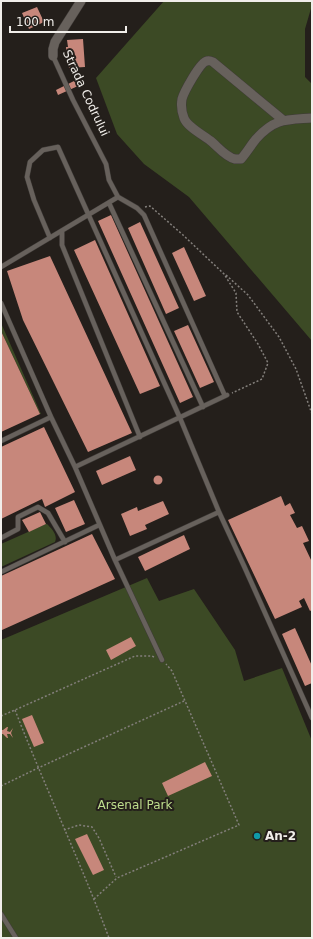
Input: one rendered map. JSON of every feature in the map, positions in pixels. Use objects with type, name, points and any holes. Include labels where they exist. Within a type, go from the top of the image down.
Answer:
[{"type":"street","name":"Strada Codrului","points":[[53,56],[55,42],[81,1]]},
{"type":"street","points":[[283,120],[213,62],[208,60],[205,61],[198,70],[186,89],[182,101],[182,110],[185,120],[227,155],[235,159],[241,159],[256,139],[273,124],[283,120],[312,118]]},
{"type":"lane","name":"Strada Codrului","points":[[53,56],[73,100],[106,164],[109,180],[118,198]]},
{"type":"lane","points":[[50,238],[34,200],[27,177],[30,162],[43,150],[58,147],[180,418],[219,512],[312,718]]},
{"type":"lane","points":[[1,267],[118,198],[137,208],[144,215],[226,396],[75,467]]},
{"type":"lane","points":[[109,203],[203,407]]},
{"type":"lane","points":[[62,231],[62,245],[140,437]]},
{"type":"lane","points":[[1,304],[75,467],[99,525],[162,660]]},
{"type":"lane","points":[[1,441],[51,417]]},
{"type":"lane","points":[[1,538],[18,529],[18,517],[38,507],[48,513],[65,542]]},
{"type":"lane","points":[[115,560],[219,512]]},
{"type":"lane","points":[[1,572],[99,525]]},
{"type":"lane","points":[[1,914],[16,938]]},
{"type":"path","points":[[137,208],[150,206],[248,295],[279,337],[296,369],[312,414]]},
{"type":"path","points":[[224,274],[236,293],[237,312],[258,344],[268,363],[262,379],[226,396]]},
{"type":"path","points":[[1,716],[135,656],[152,656],[162,660],[172,671],[239,825],[116,878],[94,899]]},
{"type":"path","points":[[1,786],[185,701]]},
{"type":"path","points":[[15,710],[109,938]]},
{"type":"path","points":[[64,830],[79,825],[92,827],[99,838],[116,878]]},
{"type":"green space","points":[[164,1],[312,1],[305,29],[305,77],[312,84],[312,341],[189,197],[144,164],[117,134],[96,78]]},
{"type":"green space","points":[[1,323],[41,414],[1,331]]},
{"type":"green space","points":[[46,524],[54,532],[56,537],[55,542],[1,567],[1,544]]},
{"type":"green space","name":"Arsenal Park","points":[[147,578],[159,601],[194,589],[235,650],[244,681],[282,668],[312,741],[312,938],[1,938],[1,640]]},
{"type":"building","points":[[37,7],[44,22],[29,29],[22,13]]},
{"type":"building","points":[[83,39],[85,67],[69,68],[67,62],[67,40]]},
{"type":"building","points":[[76,80],[78,86],[58,95],[56,90]]},
{"type":"building","points":[[111,215],[193,397],[180,403],[98,221]]},
{"type":"building","points":[[140,222],[179,308],[166,314],[128,228]]},
{"type":"building","points":[[95,240],[160,386],[140,394],[74,250]]},
{"type":"building","points":[[184,247],[206,296],[194,301],[172,253]]},
{"type":"building","points":[[50,256],[132,433],[88,452],[23,320],[7,271]]},
{"type":"building","points":[[188,325],[214,382],[200,388],[174,331]]},
{"type":"building","points":[[1,331],[40,414],[1,432]]},
{"type":"building","points":[[44,427],[75,492],[45,507],[42,499],[1,519],[1,447]]},
{"type":"building","points":[[130,456],[136,470],[102,485],[96,471]]},
{"type":"building","points":[[156,476],[160,476],[162,480],[160,484],[156,484],[154,482],[154,478]]},
{"type":"building","points":[[281,496],[285,506],[290,503],[295,513],[290,515],[297,528],[302,526],[309,541],[303,543],[312,562],[312,610],[310,611],[304,598],[299,601],[302,607],[275,619],[228,520]]},
{"type":"building","points":[[74,500],[85,524],[66,532],[55,508]]},
{"type":"building","points":[[163,501],[169,514],[145,525],[147,529],[130,536],[121,514],[137,507],[138,511]]},
{"type":"building","points":[[40,512],[46,524],[29,532],[22,520]]},
{"type":"building","points":[[92,534],[115,579],[2,630],[1,576]]},
{"type":"building","points":[[184,535],[190,549],[145,571],[138,557]]},
{"type":"building","points":[[295,628],[312,666],[312,683],[305,686],[282,634]]},
{"type":"building","points":[[131,637],[136,646],[111,660],[106,650]]},
{"type":"building","points":[[32,715],[44,743],[34,747],[22,719]]},
{"type":"building","points":[[7,727],[7,731],[10,732],[13,728],[11,733],[13,738],[10,734],[7,734],[7,738],[1,734],[1,730]]},
{"type":"building","points":[[205,762],[212,776],[168,796],[162,783]]},
{"type":"building","points":[[87,834],[104,870],[93,875],[75,839]]},
{"type":"place","name":"An-2","points":[[257,836]]}]
